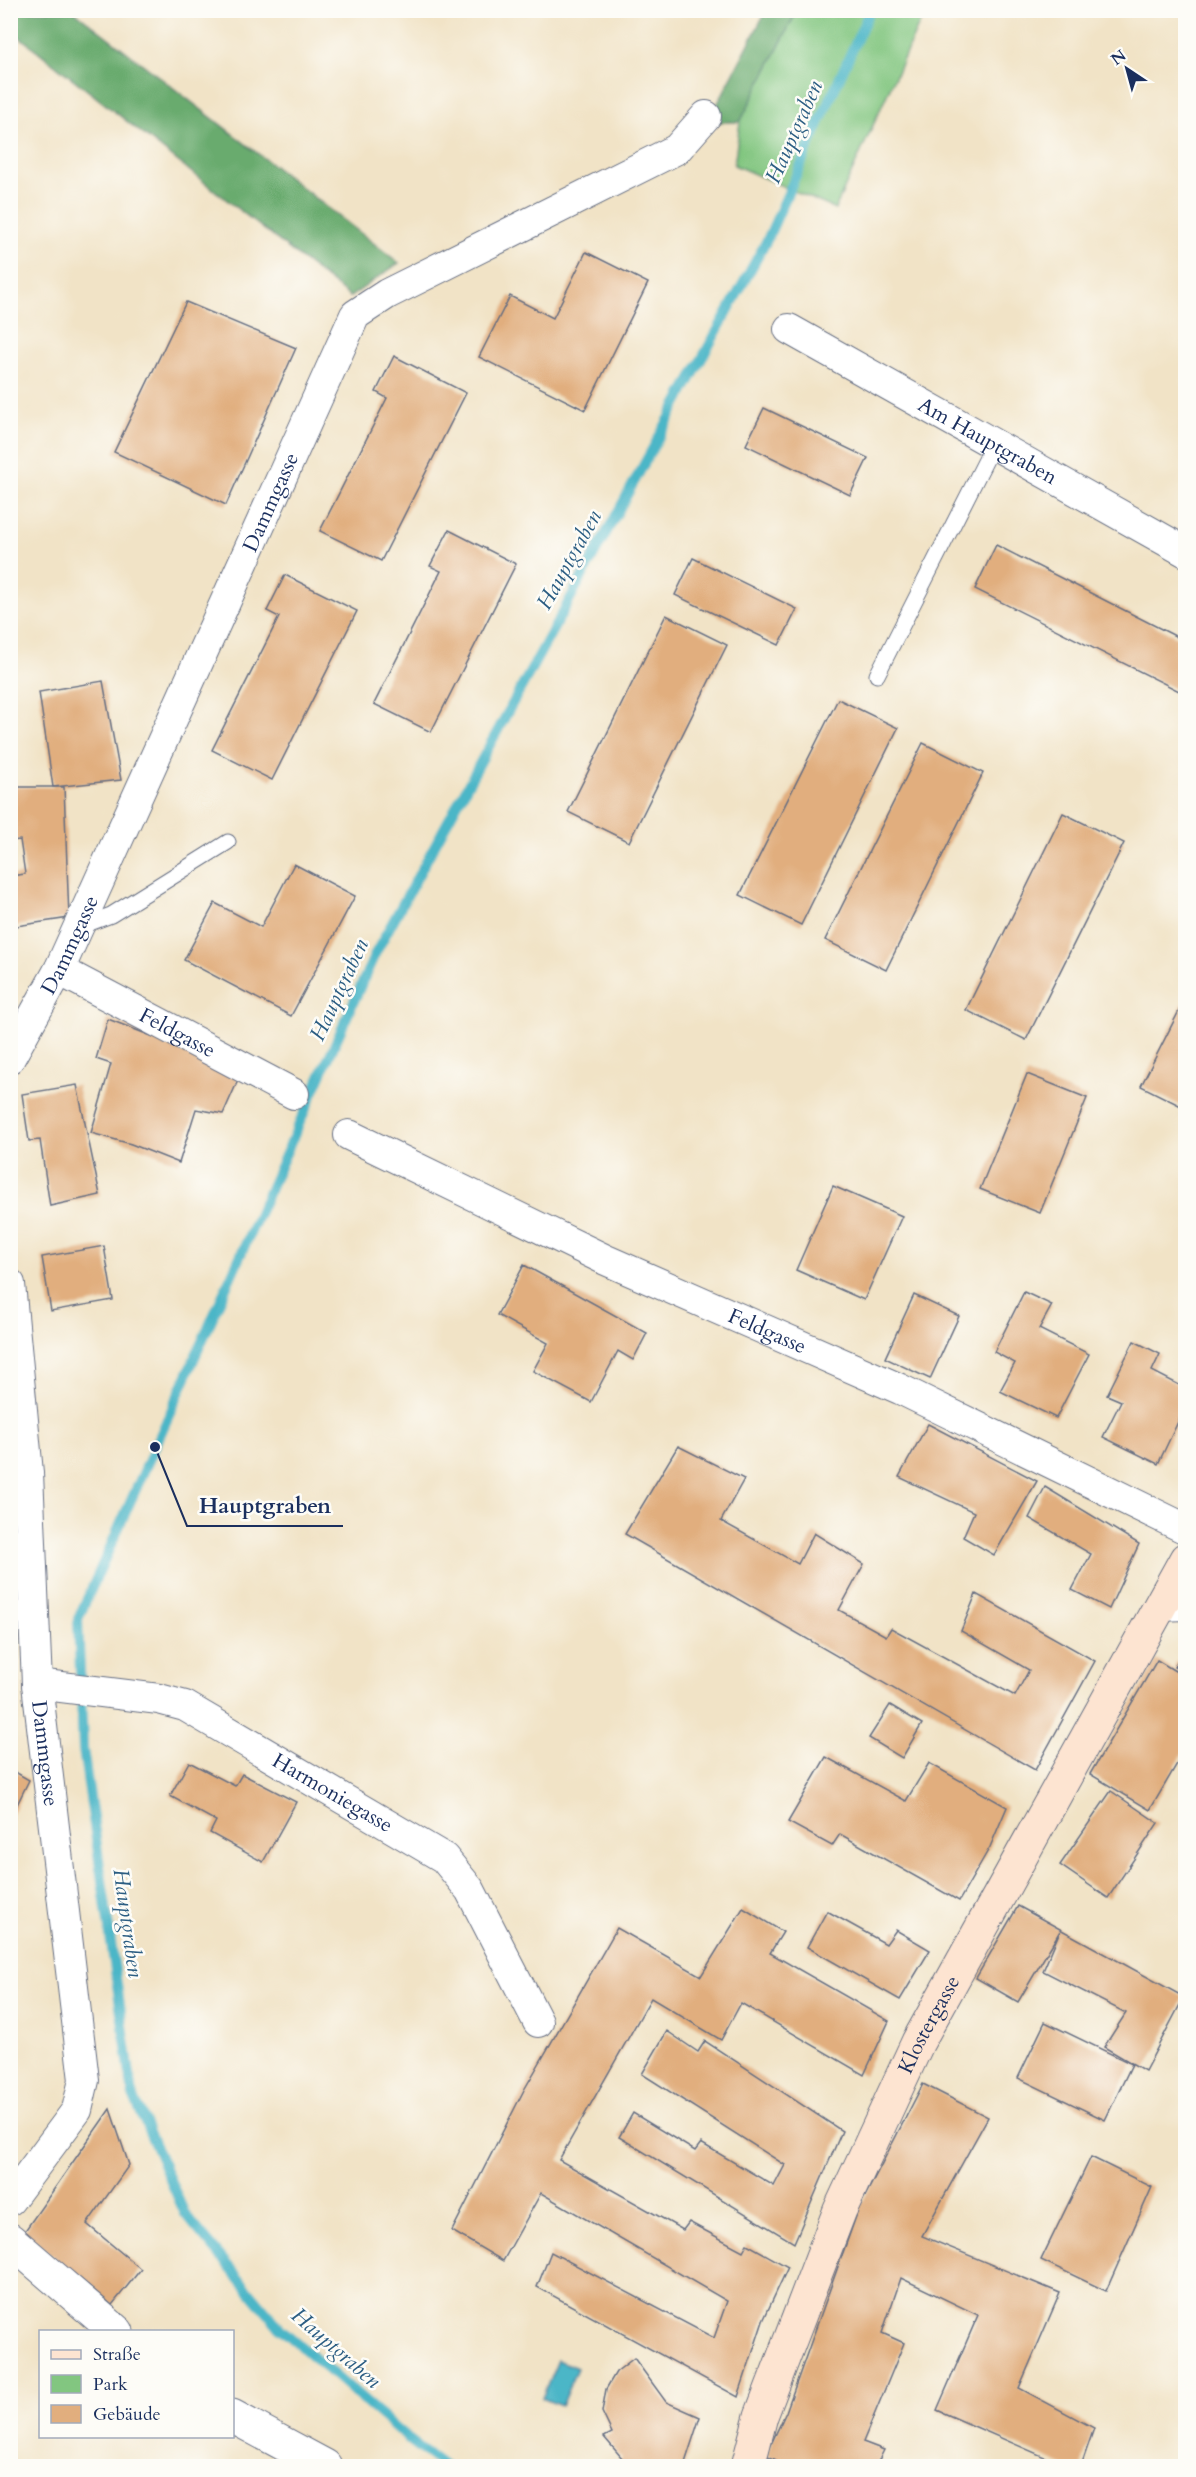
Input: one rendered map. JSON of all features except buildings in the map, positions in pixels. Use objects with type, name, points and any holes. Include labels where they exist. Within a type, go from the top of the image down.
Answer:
[{"type":"main road","name":"Klostergasse","points":[[747,2466],[761,2416],[840,2210],[918,2042],[1173,1605],[1185,1559]]},
{"type":"street","name":"Dammgasse","points":[[10,1058],[59,970],[79,927],[355,315],[387,294],[676,149],[706,116]]},
{"type":"street","name":"Am Hauptgraben","points":[[789,328],[1185,552]]},
{"type":"street","name":"Feldgasse","points":[[59,970],[294,1094]]},
{"type":"street","name":"Feldgasse","points":[[349,1135],[606,1260],[900,1389],[1185,1528]]},
{"type":"street","name":"Dammgasse","points":[[10,1284],[28,1473],[38,1684],[84,2080],[77,2110],[10,2200]]},
{"type":"street","name":"Harmoniegasse","points":[[38,1684],[159,1699],[185,1706],[444,1858],[470,1890],[538,2022]]},
{"type":"street","points":[[10,2240],[116,2330]]},
{"type":"street","points":[[234,2417],[325,2466]]},
{"type":"lane","points":[[877,675],[994,444]]},
{"type":"lane","points":[[79,927],[111,915],[228,842]]},
{"type":"lane","points":[[10,1610],[36,1624]]},
{"type":"green space","points":[[10,11],[74,11],[399,263],[350,297],[11,30]]},
{"type":"green space","points":[[766,11],[797,11],[740,122],[708,122]]},
{"type":"green space","points":[[797,11],[925,11],[835,209],[734,165],[740,122]]},
{"type":"water","points":[[558,2360],[577,2368],[561,2406],[542,2398]]},
{"type":"waterway","name":"Hauptgraben","points":[[444,2466],[412,2442],[280,2328],[185,2214],[133,2095],[83,1749],[78,1619],[375,954],[767,240],[870,10]]},
{"type":"place","name":"Hauptgraben","points":[[155,1447]]}]
